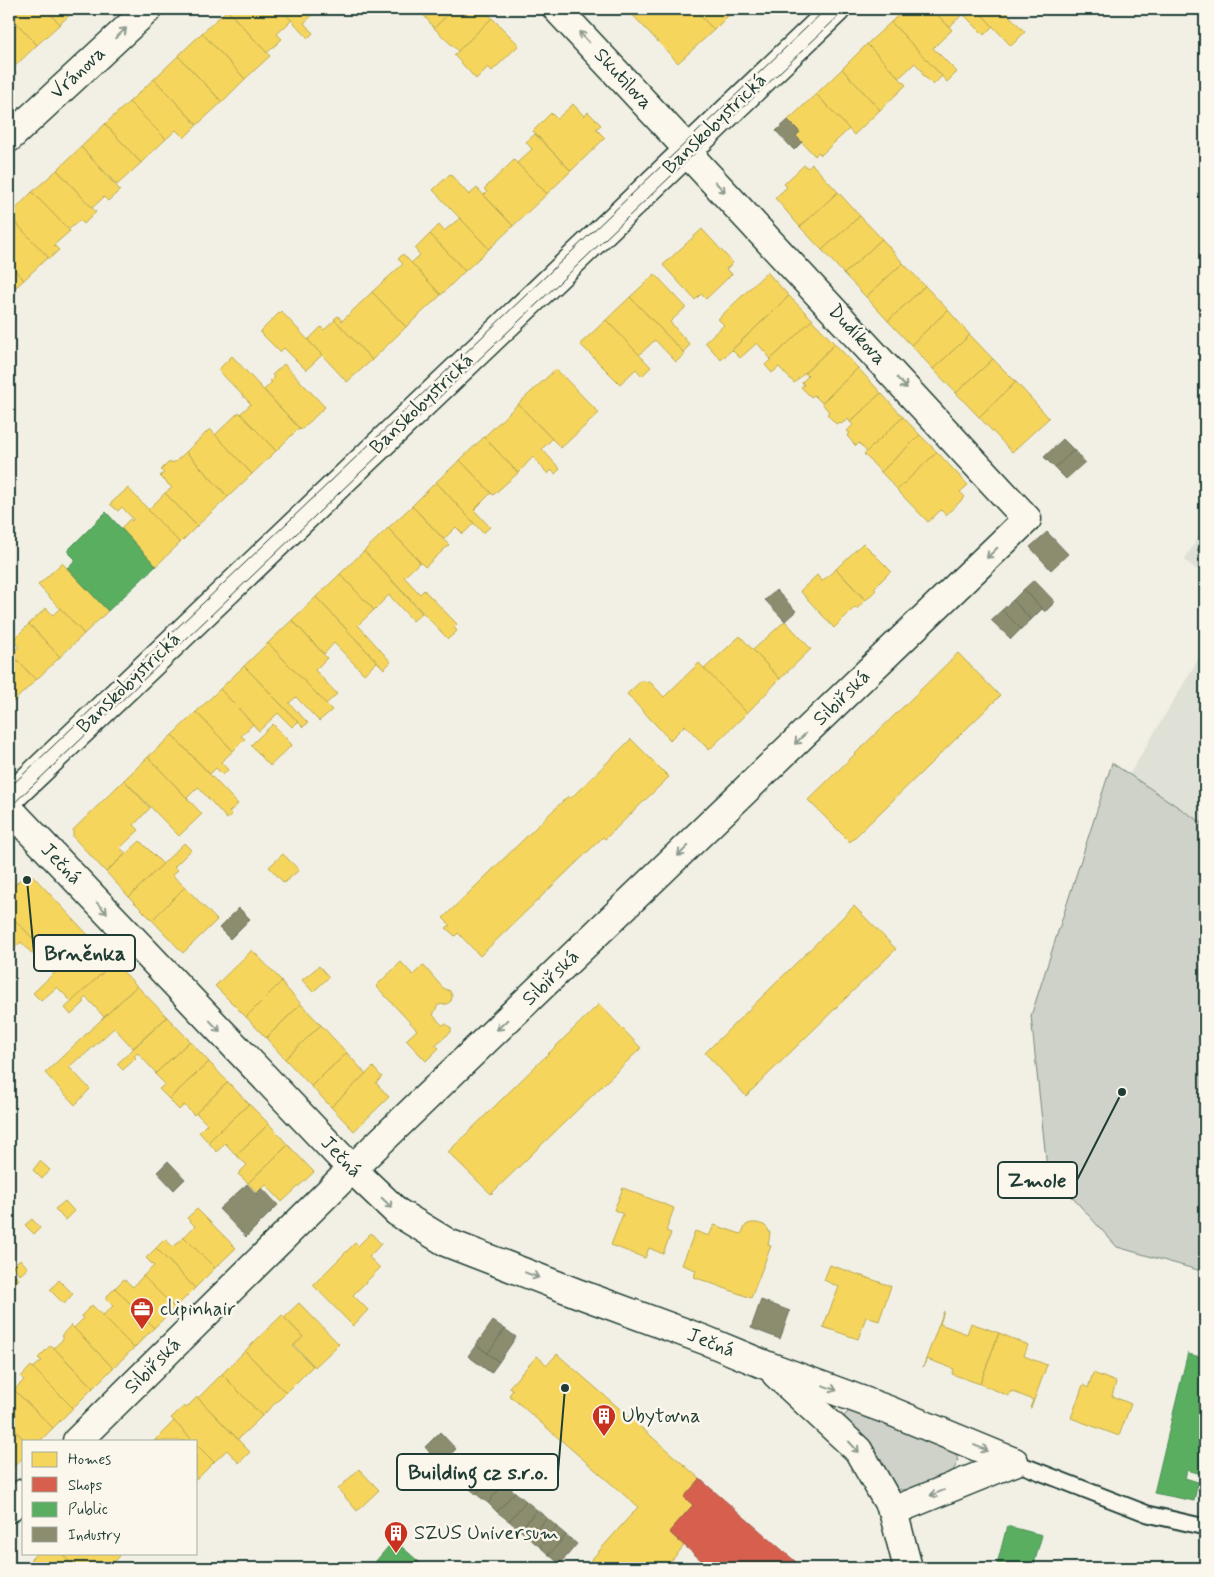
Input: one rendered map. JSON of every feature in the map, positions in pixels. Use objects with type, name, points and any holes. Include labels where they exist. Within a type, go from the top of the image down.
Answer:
[{"type":"street","name":"Vránova","points":[[9,138],[148,9]]},
{"type":"street","name":"Skutilova","points":[[557,9],[654,112],[687,151]]},
{"type":"street","name":"Banskobystrická","points":[[9,799],[836,9]]},
{"type":"street","name":"Dudíkova","points":[[687,151],[1028,519]]},
{"type":"street","name":"Sibiřská","points":[[78,1440],[352,1169],[1028,519]]},
{"type":"street","name":"Ječná","points":[[9,809],[352,1169],[397,1212],[448,1243],[888,1410],[1014,1462]]},
{"type":"street","name":"Ječná","points":[[768,1366],[858,1450],[893,1511],[908,1568]]},
{"type":"street","points":[[893,1511],[1014,1462]]},
{"type":"street","points":[[9,1508],[22,1495]]},
{"type":"lane","points":[[1014,1462],[1148,1514],[1205,1527]]},
{"type":"shaded area","points":[[1205,526],[1205,576],[1184,560]]},
{"type":"shaded area","points":[[1205,648],[1205,825],[1129,775]]},
{"type":"shaded area","points":[[1112,763],[1205,825],[1205,1272],[1117,1247],[1047,1169],[1031,1016]]},
{"type":"shaded area","points":[[849,1411],[954,1449],[958,1461],[952,1473],[913,1491],[893,1489],[847,1423],[844,1416]]},
{"type":"building: Homes","points":[[9,9],[45,9],[60,24],[37,45],[9,15]]},
{"type":"building: Homes","points":[[45,9],[76,9],[60,24]]},
{"type":"building: Homes","points":[[281,9],[292,20],[277,34],[282,39],[267,53],[227,10]]},
{"type":"building: Homes","points":[[281,9],[319,9],[304,23],[313,33],[308,38]]},
{"type":"building: Homes","points":[[419,9],[454,9],[434,28]]},
{"type":"building: Homes","points":[[454,9],[484,9],[492,18],[458,51],[434,28]]},
{"type":"building: Homes","points":[[627,9],[694,9],[714,30],[678,63]]},
{"type":"building: Homes","points":[[694,9],[735,9],[714,30]]},
{"type":"building: Homes","points":[[905,9],[932,9],[952,30],[933,48],[957,72],[947,82],[891,22]]},
{"type":"building: Homes","points":[[932,9],[977,9],[993,26],[984,35],[963,14],[949,27]]},
{"type":"building: Homes","points":[[977,9],[1003,9],[1025,32],[1011,46]]},
{"type":"building: Homes","points":[[227,10],[270,56],[245,79],[202,33]]},
{"type":"building: Homes","points":[[9,15],[37,45],[15,66],[9,60]]},
{"type":"building: Homes","points":[[492,18],[519,45],[492,71],[488,67],[476,79],[454,55]]},
{"type":"building: Homes","points":[[891,22],[942,76],[933,85],[921,73],[923,72],[915,63],[899,78],[867,44]]},
{"type":"building: Homes","points":[[202,33],[245,79],[222,102],[178,56]]},
{"type":"building: Homes","points":[[867,44],[906,85],[880,110],[842,69]]},
{"type":"building: Homes","points":[[178,56],[222,102],[197,125],[154,79]]},
{"type":"building: Homes","points":[[842,69],[880,110],[854,135],[816,94]]},
{"type":"building: Homes","points":[[154,79],[197,125],[184,138],[176,130],[166,139],[129,102]]},
{"type":"building: Homes","points":[[816,94],[849,129],[821,155],[818,152],[815,156],[796,136],[800,132],[788,120]]},
{"type":"building: Homes","points":[[129,102],[166,139],[141,163],[105,124]]},
{"type":"building: Homes","points":[[573,104],[584,116],[588,112],[601,125],[596,129],[605,138],[571,171],[533,131],[551,113],[557,119]]},
{"type":"building: Homes","points":[[105,124],[141,163],[117,185],[81,147]]},
{"type":"building: Homes","points":[[535,134],[571,171],[547,194],[517,163],[532,149],[526,142]]},
{"type":"building: Homes","points":[[81,147],[120,190],[108,201],[104,197],[92,208],[57,170]]},
{"type":"building: Homes","points":[[514,160],[547,194],[513,226],[484,195],[487,192],[484,189]]},
{"type":"building: Homes","points":[[812,164],[838,192],[800,227],[775,198],[787,187],[784,184],[804,165],[808,168]]},
{"type":"building: Homes","points":[[57,170],[96,212],[84,224],[80,220],[68,230],[32,192]]},
{"type":"building: Homes","points":[[450,174],[469,195],[477,188],[513,226],[489,249],[433,190]]},
{"type":"building: Homes","points":[[32,192],[70,231],[54,245],[59,250],[49,259],[9,216]]},
{"type":"building: Homes","points":[[838,192],[860,216],[822,250],[800,227]]},
{"type":"building: Homes","points":[[9,216],[48,257],[24,280],[9,264]]},
{"type":"building: Homes","points":[[860,216],[882,239],[844,274],[822,250]]},
{"type":"building: Homes","points":[[460,218],[489,249],[465,271],[430,234],[439,225],[444,231]]},
{"type":"building: Homes","points":[[702,229],[733,263],[726,269],[732,274],[706,299],[701,294],[695,300],[663,265]]},
{"type":"building: Homes","points":[[430,234],[465,271],[441,295],[411,263],[420,255],[415,249]]},
{"type":"building: Homes","points":[[882,239],[903,263],[866,297],[844,274]]},
{"type":"building: Homes","points":[[403,254],[441,295],[406,327],[372,292],[403,264],[398,259]]},
{"type":"building: Homes","points":[[903,263],[925,286],[888,321],[866,297]]},
{"type":"building: Homes","points":[[9,264],[24,280],[9,293]]},
{"type":"building: Homes","points":[[767,272],[789,296],[721,360],[705,342],[724,325],[718,319]]},
{"type":"building: Homes","points":[[655,274],[686,307],[670,322],[690,345],[683,352],[630,297]]},
{"type":"building: Homes","points":[[925,286],[948,310],[911,345],[888,321]]},
{"type":"building: Homes","points":[[372,292],[406,327],[372,360],[334,319],[338,316],[342,321]]},
{"type":"building: Homes","points":[[789,296],[813,320],[771,359],[757,343],[740,358],[732,350]]},
{"type":"building: Homes","points":[[630,297],[685,354],[676,362],[655,340],[639,355],[606,320]]},
{"type":"building: Homes","points":[[948,310],[970,335],[933,369],[911,345]]},
{"type":"building: Homes","points":[[281,311],[322,355],[306,370],[284,348],[280,352],[260,332]]},
{"type":"building: Homes","points":[[335,320],[372,360],[347,382],[308,340],[321,327],[324,330]]},
{"type":"building: Homes","points":[[606,320],[651,367],[642,376],[636,369],[620,384],[580,344]]},
{"type":"building: Homes","points":[[812,320],[835,344],[794,383],[779,367],[772,373],[765,365]]},
{"type":"building: Homes","points":[[970,335],[993,359],[956,393],[933,369]]},
{"type":"building: Homes","points":[[835,344],[858,368],[822,403],[814,395],[811,397],[801,387],[804,385],[802,382],[808,376],[805,373]]},
{"type":"building: Homes","points":[[232,356],[299,428],[276,451],[240,414],[251,404],[218,370]]},
{"type":"building: Homes","points":[[993,359],[1016,382],[979,417],[956,393]]},
{"type":"building: Homes","points":[[284,364],[325,407],[301,430],[264,390],[272,382],[270,381],[274,377],[272,375]]},
{"type":"building: Homes","points":[[858,368],[881,393],[850,422],[848,419],[841,424],[839,422],[836,424],[827,414],[829,412],[822,403]]},
{"type":"building: Homes","points":[[556,369],[599,413],[561,448],[518,404]]},
{"type":"building: Homes","points":[[1016,382],[1049,418],[1012,452],[979,417]]},
{"type":"building: Homes","points":[[881,393],[903,417],[867,452],[859,443],[856,446],[847,436],[850,433],[847,431],[853,425],[850,422]]},
{"type":"building: Homes","points":[[518,404],[552,439],[542,449],[560,469],[555,474],[552,470],[548,474],[533,457],[518,473],[484,437]]},
{"type":"building: Homes","points":[[239,412],[276,451],[252,474],[215,435]]},
{"type":"building: Homes","points":[[903,417],[920,435],[881,472],[864,454]]},
{"type":"building: Homes","points":[[210,429],[252,474],[228,497],[186,452]]},
{"type":"building: Homes","points":[[920,435],[937,452],[898,490],[881,472]]},
{"type":"building: Homes","points":[[484,437],[518,473],[493,495],[460,460]]},
{"type":"building: Homes","points":[[186,452],[228,497],[197,526],[165,493],[172,488],[160,476],[164,473],[161,470],[168,463],[175,462]]},
{"type":"building: Homes","points":[[937,452],[968,485],[960,492],[965,497],[946,515],[941,510],[928,522],[897,490]]},
{"type":"building: Homes","points":[[460,460],[491,493],[474,510],[490,527],[483,533],[436,482]]},
{"type":"building: Homes","points":[[436,482],[474,523],[463,534],[456,527],[444,539],[412,506]]},
{"type":"building: Homes","points":[[128,488],[180,543],[156,566],[121,528],[130,519],[132,521],[133,519],[122,507],[118,511],[110,504]]},
{"type":"building: Homes","points":[[165,493],[197,526],[180,543],[148,510]]},
{"type":"building: Homes","points":[[412,506],[449,545],[425,567],[388,528]]},
{"type":"building: Homes","points":[[388,528],[420,562],[404,577],[420,594],[424,590],[457,624],[454,627],[457,631],[448,639],[364,551]]},
{"type":"building: Homes","points":[[863,543],[891,571],[874,588],[876,590],[866,600],[836,569]]},
{"type":"building: Homes","points":[[364,551],[422,613],[413,621],[389,595],[374,610],[340,574]]},
{"type":"building: Homes","points":[[62,563],[108,611],[84,634],[38,585]]},
{"type":"building: Homes","points":[[836,569],[865,600],[857,609],[855,607],[834,628],[800,591],[817,575],[822,581]]},
{"type":"building: Homes","points":[[340,574],[374,610],[358,625],[391,662],[384,669],[316,597]]},
{"type":"building: Homes","points":[[316,597],[377,662],[364,674],[334,643],[324,654],[292,620]]},
{"type":"building: Homes","points":[[46,608],[53,615],[60,608],[84,634],[60,657],[29,624]]},
{"type":"building: Homes","points":[[292,620],[327,658],[315,670],[337,694],[326,704],[268,643]]},
{"type":"building: Homes","points":[[785,621],[811,649],[780,679],[753,650]]},
{"type":"building: Homes","points":[[29,624],[60,657],[36,680],[11,654],[19,647],[13,640]]},
{"type":"building: Homes","points":[[740,636],[780,679],[747,713],[704,669]]},
{"type":"building: Homes","points":[[268,643],[332,710],[319,721],[296,697],[289,703],[308,723],[303,727],[244,666]]},
{"type":"building: Homes","points":[[958,653],[1000,696],[850,842],[808,800]]},
{"type":"building: Homes","points":[[11,654],[36,680],[12,703],[9,699],[9,656]]},
{"type":"building: Homes","points":[[699,663],[747,713],[709,750],[685,725],[670,740],[627,694],[641,681],[644,681],[651,683],[664,697]]},
{"type":"building: Homes","points":[[244,666],[298,722],[292,727],[278,713],[259,731],[220,689]]},
{"type":"building: Homes","points":[[220,689],[253,724],[241,736],[245,739],[233,751],[196,712]]},
{"type":"building: Homes","points":[[196,712],[233,751],[221,762],[228,770],[223,775],[216,768],[210,774],[172,735]]},
{"type":"building: Homes","points":[[273,724],[292,745],[270,766],[251,745]]},
{"type":"building: Homes","points":[[172,735],[238,804],[229,812],[232,815],[227,819],[198,787],[187,798],[148,757]]},
{"type":"building: Homes","points":[[631,739],[669,777],[605,839],[603,837],[480,956],[458,933],[455,936],[446,928],[450,925],[443,918],[568,796],[570,799]]},
{"type":"building: Homes","points":[[148,757],[202,814],[179,836],[124,780]]},
{"type":"building: Homes","points":[[124,780],[150,808],[134,825],[139,830],[120,848],[126,853],[106,872],[73,837],[73,830]]},
{"type":"building: Homes","points":[[140,841],[163,864],[129,897],[106,872]]},
{"type":"building: Homes","points":[[184,843],[191,850],[174,867],[178,870],[172,875],[185,887],[152,920],[129,897]]},
{"type":"building: Homes","points":[[283,854],[299,870],[284,883],[269,867]]},
{"type":"building: Homes","points":[[25,874],[33,876],[91,938],[60,967],[9,914],[9,892]]},
{"type":"building: Homes","points":[[185,887],[217,920],[183,953],[152,920]]},
{"type":"building: Homes","points":[[854,906],[896,949],[746,1096],[705,1053]]},
{"type":"building: Homes","points":[[9,914],[49,955],[41,963],[21,942],[9,954]]},
{"type":"building: Homes","points":[[91,938],[114,962],[72,1002],[57,987],[41,1001],[33,993]]},
{"type":"building: Homes","points":[[252,950],[282,981],[246,1017],[215,986]]},
{"type":"building: Homes","points":[[114,962],[137,986],[104,1017],[86,997],[83,1000],[85,1002],[71,1015],[65,1008]]},
{"type":"building: Homes","points":[[401,962],[413,975],[423,965],[443,988],[450,991],[452,996],[451,1001],[447,1004],[438,1005],[433,1015],[442,1025],[446,1024],[451,1028],[451,1032],[435,1045],[439,1048],[426,1061],[406,1040],[417,1030],[376,986]]},
{"type":"building: Homes","points":[[319,966],[329,977],[313,992],[302,980]]},
{"type":"building: Homes","points":[[281,982],[301,1004],[266,1038],[246,1017]]},
{"type":"building: Homes","points":[[137,986],[167,1017],[133,1048],[114,1028],[69,1067],[90,1089],[75,1105],[45,1073]]},
{"type":"building: Homes","points":[[301,1004],[321,1025],[285,1059],[266,1038]]},
{"type":"building: Homes","points":[[599,1004],[641,1048],[491,1194],[448,1152]]},
{"type":"building: Homes","points":[[167,1017],[190,1041],[156,1073],[138,1053],[134,1056],[136,1058],[123,1070],[117,1064]]},
{"type":"building: Homes","points":[[321,1025],[347,1053],[311,1086],[285,1059]]},
{"type":"building: Homes","points":[[190,1041],[209,1062],[169,1099],[159,1089],[165,1084],[155,1074]]},
{"type":"building: Homes","points":[[347,1053],[366,1074],[331,1107],[311,1086]]},
{"type":"building: Homes","points":[[209,1062],[228,1082],[194,1115],[184,1105],[179,1110],[169,1099]]},
{"type":"building: Homes","points":[[373,1067],[382,1077],[376,1083],[389,1097],[354,1131],[331,1107]]},
{"type":"building: Homes","points":[[228,1082],[249,1104],[208,1142],[199,1132],[207,1124],[196,1113]]},
{"type":"building: Homes","points":[[249,1104],[269,1124],[236,1155],[225,1143],[217,1152],[208,1142]]},
{"type":"building: Homes","points":[[269,1124],[288,1145],[248,1183],[238,1174],[247,1165],[236,1155]]},
{"type":"building: Homes","points":[[288,1145],[314,1172],[282,1202],[266,1185],[257,1193],[248,1183]]},
{"type":"building: Homes","points":[[40,1161],[50,1170],[42,1179],[33,1170]]},
{"type":"building: Homes","points":[[623,1188],[674,1208],[666,1231],[671,1233],[663,1254],[649,1248],[645,1258],[611,1245],[623,1214],[614,1210]]},
{"type":"building: Homes","points":[[65,1201],[74,1211],[65,1220],[55,1209]]},
{"type":"building: Homes","points":[[197,1209],[236,1248],[215,1268],[184,1237],[195,1226],[187,1218]]},
{"type":"building: Homes","points":[[32,1219],[40,1228],[34,1234],[25,1225]]},
{"type":"building: Homes","points":[[751,1223],[764,1225],[768,1229],[770,1234],[768,1245],[771,1246],[751,1298],[694,1277],[696,1270],[682,1265],[695,1231],[709,1236],[714,1225],[741,1234],[746,1225]]},
{"type":"building: Homes","points":[[371,1233],[381,1244],[369,1257],[380,1268],[353,1295],[368,1310],[353,1326],[313,1285],[355,1243],[358,1246]]},
{"type":"building: Homes","points":[[184,1237],[215,1268],[195,1288],[156,1248],[165,1239],[173,1247]]},
{"type":"building: Homes","points":[[156,1248],[195,1288],[175,1308],[143,1276],[154,1266],[146,1258]]},
{"type":"building: Homes","points":[[20,1259],[28,1268],[20,1275],[13,1266]]},
{"type":"building: Homes","points":[[830,1265],[891,1286],[879,1321],[866,1317],[858,1339],[823,1327],[839,1287],[824,1280]]},
{"type":"building: Homes","points":[[10,1270],[19,1279],[11,1287],[9,1284]]},
{"type":"building: Homes","points":[[143,1276],[175,1308],[154,1328],[115,1288],[124,1279],[133,1287]]},
{"type":"building: Homes","points":[[59,1280],[73,1294],[64,1304],[50,1290]]},
{"type":"building: Homes","points":[[115,1288],[154,1328],[134,1348],[102,1316],[113,1306],[105,1298]]},
{"type":"building: Homes","points":[[299,1303],[339,1344],[315,1367],[294,1345],[303,1337],[284,1317]]},
{"type":"building: Homes","points":[[92,1305],[134,1348],[113,1368],[74,1328],[84,1318],[81,1316]]},
{"type":"building: Homes","points":[[944,1311],[940,1324],[967,1334],[971,1323],[999,1333],[980,1384],[952,1374],[954,1369],[927,1359],[923,1367]]},
{"type":"building: Homes","points":[[282,1315],[303,1337],[293,1346],[313,1366],[286,1393],[245,1351]]},
{"type":"building: Homes","points":[[71,1325],[113,1368],[93,1388],[54,1348],[64,1338],[61,1336]]},
{"type":"building: Homes","points":[[999,1333],[1028,1345],[1024,1356],[1047,1365],[1031,1408],[1033,1400],[1011,1391],[1009,1396],[980,1384]]},
{"type":"building: Homes","points":[[51,1345],[93,1388],[73,1408],[33,1368],[42,1361],[38,1358]]},
{"type":"building: Homes","points":[[245,1351],[286,1393],[262,1416],[222,1374]]},
{"type":"building: Homes","name":"Ubytovna","points":[[557,1354],[700,1479],[684,1497],[693,1505],[669,1532],[684,1546],[665,1568],[584,1568],[638,1507],[509,1395],[513,1390],[509,1387],[537,1356],[547,1365]]},
{"type":"building: Homes","points":[[31,1366],[73,1408],[53,1428],[14,1390],[24,1380],[21,1377]]},
{"type":"building: Homes","points":[[1093,1373],[1116,1382],[1112,1396],[1131,1404],[1119,1436],[1071,1418],[1083,1385],[1088,1388]]},
{"type":"building: Homes","points":[[222,1374],[262,1416],[238,1439],[198,1398]]},
{"type":"building: Homes","points":[[11,1387],[53,1428],[41,1440],[24,1440],[9,1424],[9,1388]]},
{"type":"building: Homes","points":[[197,1397],[250,1452],[239,1463],[227,1450],[214,1462],[198,1446],[198,1440],[192,1440],[171,1418],[184,1406],[186,1408]]},
{"type":"building: Homes","points":[[174,1421],[192,1440],[155,1440]]},
{"type":"building: Homes","points":[[9,1424],[24,1440],[22,1440],[22,1459],[12,1468],[9,1464]]},
{"type":"building: Homes","points":[[198,1446],[214,1462],[198,1478]]},
{"type":"building: Homes","points":[[359,1469],[379,1490],[357,1511],[338,1489]]},
{"type":"building: Homes","points":[[36,1554],[62,1554],[76,1568],[22,1568]]},
{"type":"building: Homes","points":[[62,1554],[118,1554],[120,1556],[108,1568],[76,1568]]},
{"type":"building: Shops","points":[[700,1479],[803,1568],[710,1568],[669,1532],[693,1505],[684,1497]]},
{"type":"building: Public","points":[[106,512],[156,566],[108,611],[67,568],[76,560],[67,551]]},
{"type":"building: Public","points":[[1188,1352],[1188,1354],[1205,1358],[1205,1475],[1187,1470],[1185,1478],[1198,1482],[1194,1501],[1154,1493]]},
{"type":"building: Public","points":[[1007,1526],[1042,1535],[1033,1568],[996,1568]]},
{"type":"building: Public","name":"SZUS Universum","points":[[394,1540],[426,1568],[370,1568]]},
{"type":"building: Public","points":[[985,1565],[996,1568],[985,1568]]},
{"type":"building: Industry","points":[[788,120],[800,132],[796,136],[802,142],[794,150],[776,131]]},
{"type":"building: Industry","points":[[1063,439],[1074,450],[1055,468],[1044,457]]},
{"type":"building: Industry","points":[[1074,450],[1085,462],[1066,479],[1055,468]]},
{"type":"building: Industry","points":[[1047,532],[1068,554],[1051,570],[1030,547]]},
{"type":"building: Industry","points":[[1205,537],[1205,556],[1197,551]]},
{"type":"building: Industry","points":[[1034,580],[1055,602],[1045,612],[1024,589]]},
{"type":"building: Industry","points":[[1024,589],[1042,609],[1031,620],[1013,600]]},
{"type":"building: Industry","points":[[776,590],[796,611],[785,621],[765,600]]},
{"type":"building: Industry","points":[[1013,600],[1031,620],[1021,629],[1002,610]]},
{"type":"building: Industry","points":[[1002,610],[1021,629],[1011,639],[991,620]]},
{"type":"building: Industry","points":[[239,908],[250,919],[230,939],[219,928]]},
{"type":"building: Industry","points":[[168,1161],[185,1179],[174,1190],[157,1172]]},
{"type":"building: Industry","points":[[247,1184],[256,1194],[262,1188],[278,1205],[246,1237],[219,1209]]},
{"type":"building: Industry","points":[[761,1300],[790,1311],[780,1339],[751,1328]]},
{"type":"building: Industry","points":[[493,1321],[505,1329],[488,1353],[476,1345]]},
{"type":"building: Industry","points":[[505,1329],[516,1337],[499,1362],[488,1353]]},
{"type":"building: Industry","points":[[476,1345],[499,1362],[491,1373],[468,1356]]},
{"type":"building: Industry","points":[[440,1432],[456,1449],[431,1474],[421,1463],[430,1453],[425,1447]]},
{"type":"building: Industry","points":[[482,1464],[494,1474],[476,1494],[465,1485]]},
{"type":"building: Industry","points":[[494,1474],[504,1483],[488,1503],[476,1494]]},
{"type":"building: Industry","points":[[504,1483],[515,1492],[497,1512],[488,1503]]},
{"type":"building: Industry","points":[[515,1492],[526,1501],[509,1521],[497,1512]]},
{"type":"building: Industry","points":[[526,1501],[537,1510],[520,1530],[509,1521]]},
{"type":"building: Industry","points":[[537,1510],[547,1518],[530,1539],[520,1530]]},
{"type":"building: Industry","points":[[547,1518],[557,1527],[540,1547],[530,1539]]},
{"type":"building: Industry","points":[[557,1527],[566,1535],[549,1555],[540,1547]]},
{"type":"building: Industry","points":[[566,1535],[577,1544],[560,1564],[549,1555]]},
{"type":"tram line","points":[[9,788],[826,9]]},
{"type":"tram line","points":[[9,808],[846,9]]},
{"type":"place","name":"Brněnka","points":[[27,880]]},
{"type":"place","name":"Zmole","points":[[1122,1092]]},
{"type":"place","name":"clipinhair","points":[[142,1330]]},
{"type":"place","name":"Building cz s.r.o.","points":[[565,1388]]},
{"type":"place","name":"Ubytovna","points":[[604,1437]]},
{"type":"place","name":"SZUS Universum","points":[[396,1554]]}]
